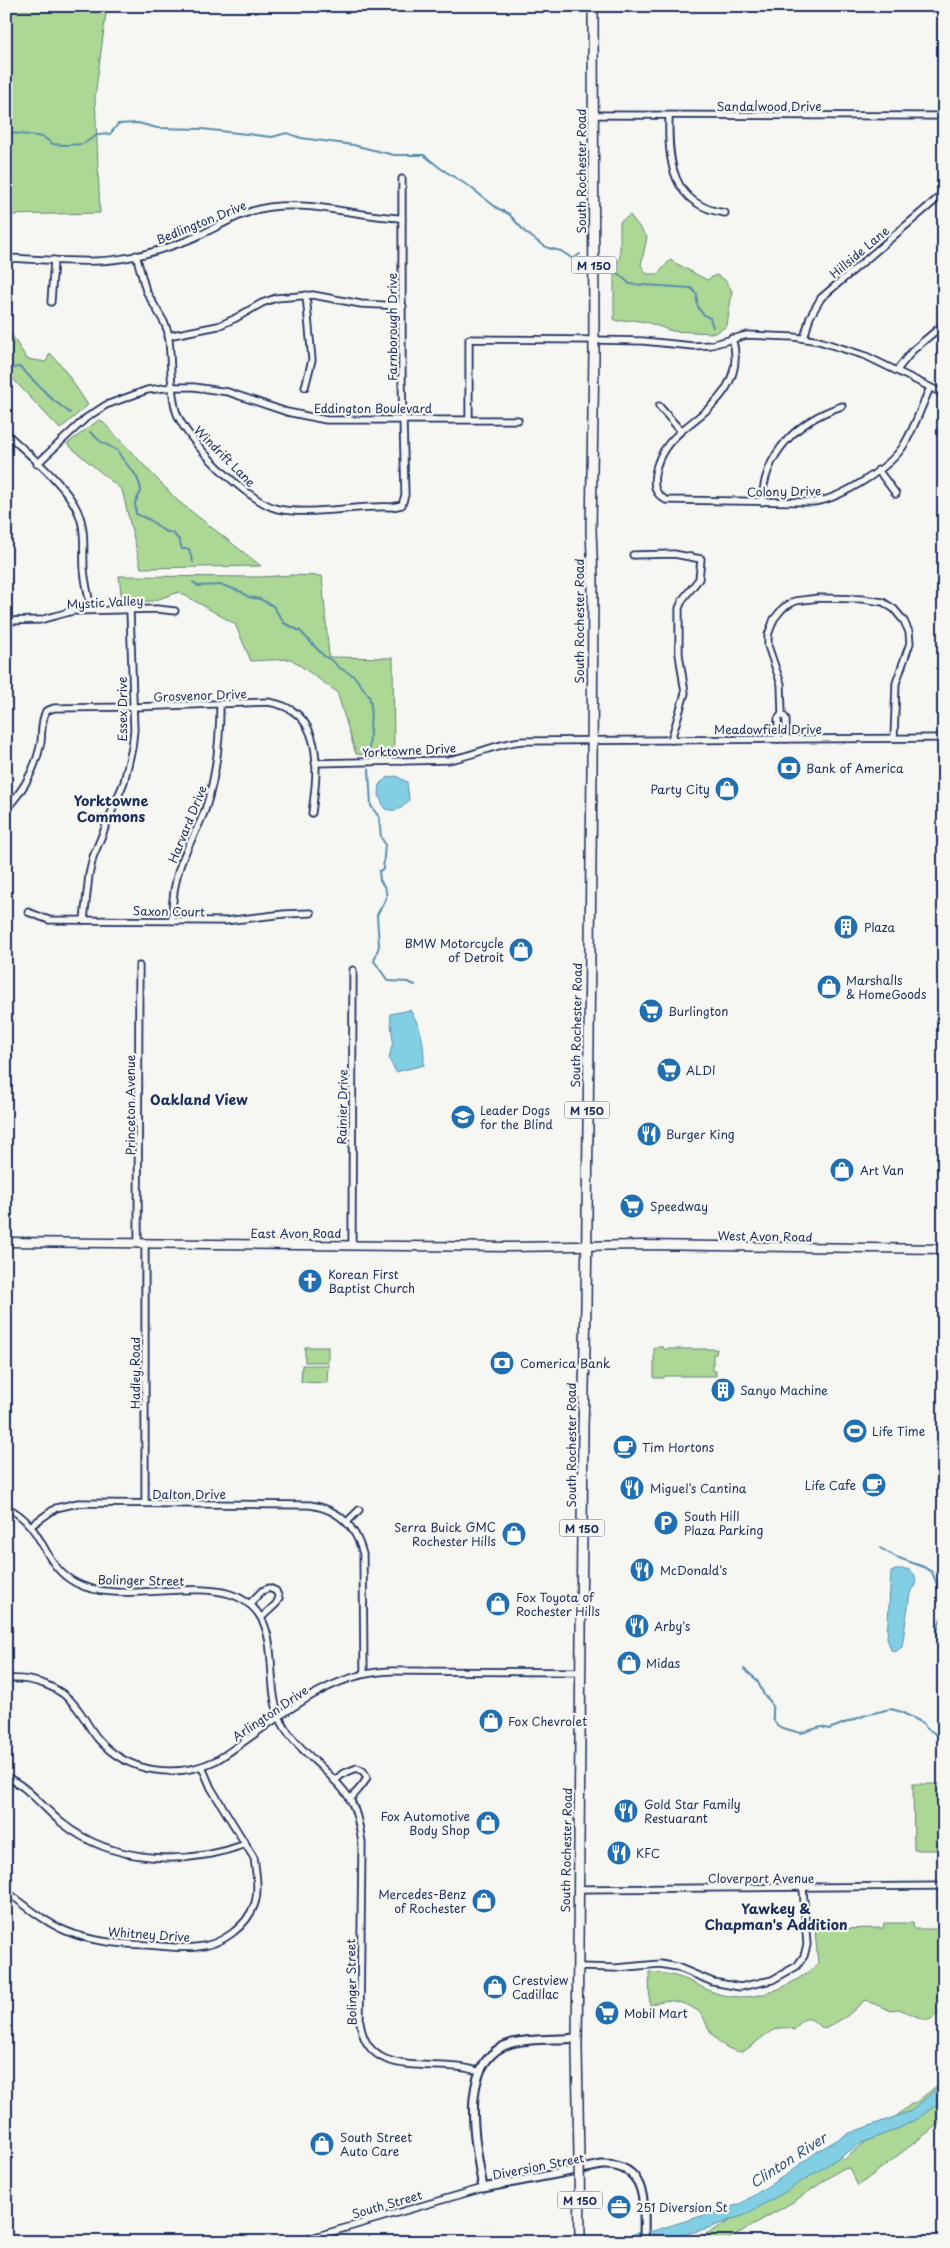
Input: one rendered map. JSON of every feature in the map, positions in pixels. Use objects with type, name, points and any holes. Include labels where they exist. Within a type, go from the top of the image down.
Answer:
[{"type":"main road","name":"South Rochester Road","points":[[580,2242],[577,2038],[592,740],[593,6]]},
{"type":"main road","name":"East Avon Road","points":[[6,1242],[586,1247]]},
{"type":"main road","name":"West Avon Road","points":[[586,1247],[944,1249]]},
{"type":"street","name":"Sandalwood Drive","points":[[594,115],[944,116]]},
{"type":"street","points":[[668,116],[668,152],[677,181],[687,195],[698,205],[725,213]]},
{"type":"street","name":"Farnborough Drive","points":[[402,179],[402,418],[405,495],[402,505]]},
{"type":"street","name":"Hillside Lane","points":[[804,338],[810,317],[821,298],[944,193]]},
{"type":"street","name":"Bedlington Drive","points":[[6,258],[98,261],[136,255],[182,242],[240,215],[269,207],[330,208],[380,218],[402,218]]},
{"type":"street","name":"Windrift Lane","points":[[136,255],[146,291],[164,322],[168,336],[176,412],[186,431],[243,490],[261,502],[278,509],[392,507],[402,505]]},
{"type":"street","points":[[51,302],[54,260]]},
{"type":"street","points":[[168,336],[218,326],[262,303],[276,298],[306,295],[323,296],[361,304],[402,306]]},
{"type":"street","points":[[305,387],[312,360],[306,295]]},
{"type":"street","points":[[896,370],[913,350],[944,324]]},
{"type":"street","points":[[468,418],[469,339],[643,341],[693,346],[711,345],[732,338],[758,334],[804,338],[850,350],[944,394]]},
{"type":"street","name":"Colony Drive","points":[[732,338],[736,355],[733,373],[728,385],[714,404],[680,431],[664,448],[657,465],[654,485],[661,498],[673,502],[814,502],[828,500],[845,493],[891,460],[904,445],[930,388]]},
{"type":"street","name":"Eddington Boulevard","points":[[37,464],[86,418],[106,405],[147,390],[173,387],[194,387],[228,392],[306,418],[337,420],[402,418],[518,420]]},
{"type":"street","points":[[659,406],[680,431]]},
{"type":"street","points":[[762,502],[764,478],[776,452],[814,419],[842,406]]},
{"type":"street","points":[[6,433],[71,498],[79,513],[83,536],[84,575],[91,610]]},
{"type":"street","points":[[878,470],[896,494]]},
{"type":"street","points":[[633,556],[674,554],[701,559],[699,579],[683,599],[679,608],[679,654],[685,693],[671,740]]},
{"type":"street","points":[[786,739],[786,719],[782,714],[781,684],[768,640],[770,628],[778,614],[791,603],[803,599],[876,600],[888,604],[900,616],[908,628],[910,637],[908,650],[896,683],[894,738]]},
{"type":"street","name":"Mystic Valley","points":[[6,622],[40,620],[73,611],[157,609],[175,611]]},
{"type":"street","name":"Essex Drive","points":[[84,920],[93,857],[124,782],[134,730],[130,610]]},
{"type":"street","name":"Grosvenor Drive","points":[[6,809],[23,789],[32,774],[38,755],[43,718],[46,711],[54,708],[268,702],[288,707],[299,713],[307,723],[312,734],[315,763],[312,813]]},
{"type":"street","name":"Harvard Drive","points":[[172,920],[172,900],[177,876],[214,783],[220,740],[220,704]]},
{"type":"street","points":[[778,739],[778,719],[782,714]]},
{"type":"street","name":"Meadowfield Drive","points":[[592,740],[944,738]]},
{"type":"street","name":"Yorktowne Drive","points":[[315,763],[448,760],[512,742],[592,740]]},
{"type":"street","name":"Saxon Court","points":[[28,912],[49,920],[224,922],[284,914],[311,914]]},
{"type":"street","name":"Princeton Avenue","points":[[139,966],[142,1244]]},
{"type":"street","name":"Rainier Drive","points":[[352,1244],[353,970]]},
{"type":"street","name":"Hadley Road","points":[[142,1244],[145,1503]]},
{"type":"street","name":"Dalton Drive","points":[[32,1525],[64,1505],[78,1503],[310,1505],[331,1510],[347,1522],[360,1541],[363,1554],[364,1673]]},
{"type":"street","name":"Bolinger Street","points":[[6,1507],[24,1517],[32,1525],[53,1564],[65,1576],[86,1588],[109,1591],[221,1592],[240,1598],[262,1617],[270,1638],[271,1681],[273,1697],[280,1718],[291,1736],[335,1781],[350,1800],[362,1843],[360,2022],[363,2037],[370,2048],[386,2060],[398,2064],[436,2064],[470,2068],[480,2072]]},
{"type":"street","points":[[347,1522],[360,1510]]},
{"type":"street","points":[[249,1604],[262,1591],[269,1588],[276,1591],[279,1598],[276,1604],[262,1617]]},
{"type":"street","name":"Arlington Drive","points":[[6,1679],[36,1681],[57,1690],[76,1706],[106,1746],[141,1767],[168,1772],[202,1767],[217,1760],[328,1687],[364,1673],[392,1671],[581,1672]]},
{"type":"street","name":"Whitney Drive","points":[[6,1891],[50,1923],[78,1936],[117,1944],[182,1948],[207,1946],[218,1942],[240,1926],[250,1914],[256,1902],[256,1868],[254,1858],[211,1788],[202,1767]]},
{"type":"street","points":[[335,1781],[348,1771],[357,1768],[363,1771],[367,1777],[350,1800]]},
{"type":"street","points":[[6,1777],[23,1786],[65,1826],[94,1842],[113,1849],[154,1858],[179,1858],[220,1852],[246,1844]]},
{"type":"street","name":"Cloverport Avenue","points":[[579,1889],[944,1886]]},
{"type":"street","points":[[578,1967],[616,1968],[660,1964],[677,1968],[713,1982],[740,1987],[772,1980],[797,1966],[807,1945],[803,1888]]},
{"type":"street","name":"Diversion Street","points":[[577,2038],[513,2043],[492,2054],[480,2072],[473,2110],[483,2188],[598,2165],[613,2165],[628,2172],[640,2187],[643,2199],[644,2242]]},
{"type":"street","name":"South Street","points":[[297,2242],[483,2188]]},
{"type":"green space","points":[[6,6],[107,6],[95,97],[100,213],[6,215]]},
{"type":"green space","points":[[938,10],[944,11],[944,57],[937,53]]},
{"type":"green space","points":[[630,215],[647,237],[641,265],[647,274],[658,274],[670,260],[707,280],[716,275],[725,280],[732,291],[727,326],[715,333],[672,331],[646,322],[632,320],[617,321],[614,319],[614,270],[620,257],[620,222]]},
{"type":"green space","points":[[6,326],[27,359],[46,362],[50,353],[62,366],[88,405],[60,429],[12,378],[6,378]]},
{"type":"green space","points":[[100,419],[178,501],[261,566],[141,568],[122,490],[67,444]]},
{"type":"green space","points":[[291,575],[322,576],[329,657],[393,658],[394,753],[356,754],[337,692],[291,659],[251,661],[235,624],[179,592],[153,601],[122,602],[119,576],[261,577]]},
{"type":"green space","points":[[305,1347],[328,1347],[328,1362],[305,1362]]},
{"type":"green space","points":[[654,1347],[663,1347],[664,1349],[717,1349],[716,1354],[713,1354],[713,1371],[716,1371],[716,1376],[664,1376],[664,1378],[654,1378]]},
{"type":"green space","points":[[302,1365],[328,1365],[327,1383],[301,1382]]},
{"type":"green space","points":[[913,1784],[944,1784],[944,1850],[914,1850]]},
{"type":"green space","points":[[884,1923],[913,1923],[914,1929],[944,1929],[944,2011],[929,2020],[899,2009],[889,2010],[865,2000],[847,2016],[825,2029],[810,2019],[806,2019],[794,2030],[780,2028],[773,2030],[742,2052],[728,2048],[720,2043],[709,2030],[701,2014],[688,2005],[674,2001],[661,2001],[650,2007],[649,1972],[678,1977],[710,1991],[733,1997],[759,1995],[785,1986],[818,1964],[815,1929],[883,1928]]},
{"type":"green space","points":[[944,2080],[944,2120],[858,2186],[849,2168],[842,2169],[793,2202],[723,2242],[692,2242],[775,2195],[839,2153],[844,2160],[911,2104],[914,2104]]},
{"type":"water","points":[[396,776],[407,782],[409,800],[398,809],[385,809],[379,796],[380,783],[389,777]]},
{"type":"water","points":[[410,1010],[422,1036],[424,1065],[396,1072],[389,1059],[393,1041],[390,1014]]},
{"type":"water","points":[[898,1569],[908,1569],[915,1575],[916,1585],[910,1593],[902,1647],[895,1652],[891,1650],[887,1638],[891,1572]]},
{"type":"water","points":[[944,2082],[944,2099],[920,2117],[902,2127],[862,2143],[745,2215],[672,2238],[665,2242],[621,2242],[636,2233],[653,2231],[740,2204],[787,2174],[818,2151],[847,2134],[911,2111]]},
{"type":"waterway","points":[[6,132],[43,137],[53,144],[83,144],[97,135],[110,134],[118,124],[138,123],[157,128],[202,129],[272,137],[287,133],[301,138],[353,145],[394,155],[424,155],[497,208],[509,214],[525,232],[541,244],[561,251],[573,259],[580,254]]},
{"type":"waterway","points":[[614,270],[630,284],[691,288],[697,294],[699,309],[710,318],[713,327]]},
{"type":"waterway","points":[[6,360],[10,369],[21,368],[52,399],[70,413]]},
{"type":"waterway","points":[[90,432],[100,441],[118,451],[137,478],[141,491],[135,503],[136,514],[150,520],[164,531],[173,533],[179,540],[182,549],[189,549],[193,562]]},
{"type":"waterway","points":[[193,582],[198,586],[222,585],[242,592],[248,597],[260,599],[273,606],[284,623],[300,631],[324,656],[354,676],[369,696],[371,704],[369,755]]},
{"type":"waterway","points":[[369,769],[371,806],[379,817],[381,837],[385,844],[383,869],[379,871],[380,881],[386,890],[386,898],[377,915],[379,946],[374,961],[388,981],[408,982],[415,985]]},
{"type":"waterway","points":[[880,1548],[932,1572],[938,1587],[944,1590]]},
{"type":"waterway","points":[[944,1615],[940,1620],[937,1632],[944,1661]]},
{"type":"waterway","points":[[744,1669],[757,1680],[764,1695],[770,1701],[773,1719],[782,1728],[801,1733],[821,1727],[829,1729],[866,1715],[890,1709],[899,1711],[923,1723],[926,1728],[944,1739]]},
{"type":"place","name":"Bank of America","points":[[789,768]]},
{"type":"place","name":"Party City","points":[[727,789]]},
{"type":"place","name":"Plaza","points":[[846,927]]},
{"type":"place","name":"BMW Motorcycle of Detroit","points":[[521,950]]},
{"type":"place","name":"Marshalls & HomeGoods","points":[[829,987]]},
{"type":"place","name":"Burlington","points":[[651,1011]]},
{"type":"place","name":"ALDI","points":[[669,1070]]},
{"type":"place","name":"Leader Dogs for the Blind","points":[[463,1117]]},
{"type":"place","name":"Burger King","points":[[649,1134]]},
{"type":"place","name":"Art Van","points":[[842,1170]]},
{"type":"place","name":"Speedway","points":[[632,1206]]},
{"type":"place","name":"Korean First Baptist Church","points":[[310,1281]]},
{"type":"place","name":"Comerica Bank","points":[[502,1363]]},
{"type":"place","name":"Sanyo Machine","points":[[723,1390]]},
{"type":"place","name":"Life Time","points":[[855,1431]]},
{"type":"place","name":"Tim Hortons","points":[[625,1447]]},
{"type":"place","name":"Life Cafe","points":[[874,1485]]},
{"type":"place","name":"Miguel's Cantina","points":[[632,1488]]},
{"type":"place","name":"South Hill Plaza Parking","points":[[666,1523]]},
{"type":"place","name":"Serra Buick GMC Rochester Hills","points":[[514,1534]]},
{"type":"place","name":"McDonald's","points":[[642,1570]]},
{"type":"place","name":"Fox Toyota of Rochester Hills","points":[[498,1604]]},
{"type":"place","name":"Arby's","points":[[637,1626]]},
{"type":"place","name":"Midas","points":[[629,1663]]},
{"type":"place","name":"Fox Chevrolet","points":[[491,1721]]},
{"type":"place","name":"Gold Star Family Restuarant","points":[[626,1811]]},
{"type":"place","name":"Fox Automotive Body Shop","points":[[488,1823]]},
{"type":"place","name":"KFC","points":[[619,1853]]},
{"type":"place","name":"Mercedes-Benz of Rochester","points":[[484,1901]]},
{"type":"place","name":"Crestview Cadillac","points":[[495,1987]]},
{"type":"place","name":"Mobil Mart","points":[[607,2013]]},
{"type":"place","name":"South Street Auto Care","points":[[322,2144]]},
{"type":"place","name":"251 Diversion St","points":[[619,2207]]},
{"type":"district","name":"Yorktowne Commons","points":[[111,808]]},
{"type":"district","name":"Oakland View","points":[[199,1099]]},
{"type":"district","name":"Yawkey & Chapman's Addition","points":[[776,1916]]},
{"type":"water label","name":"Clinton River","points":[[788,2160]]}]
